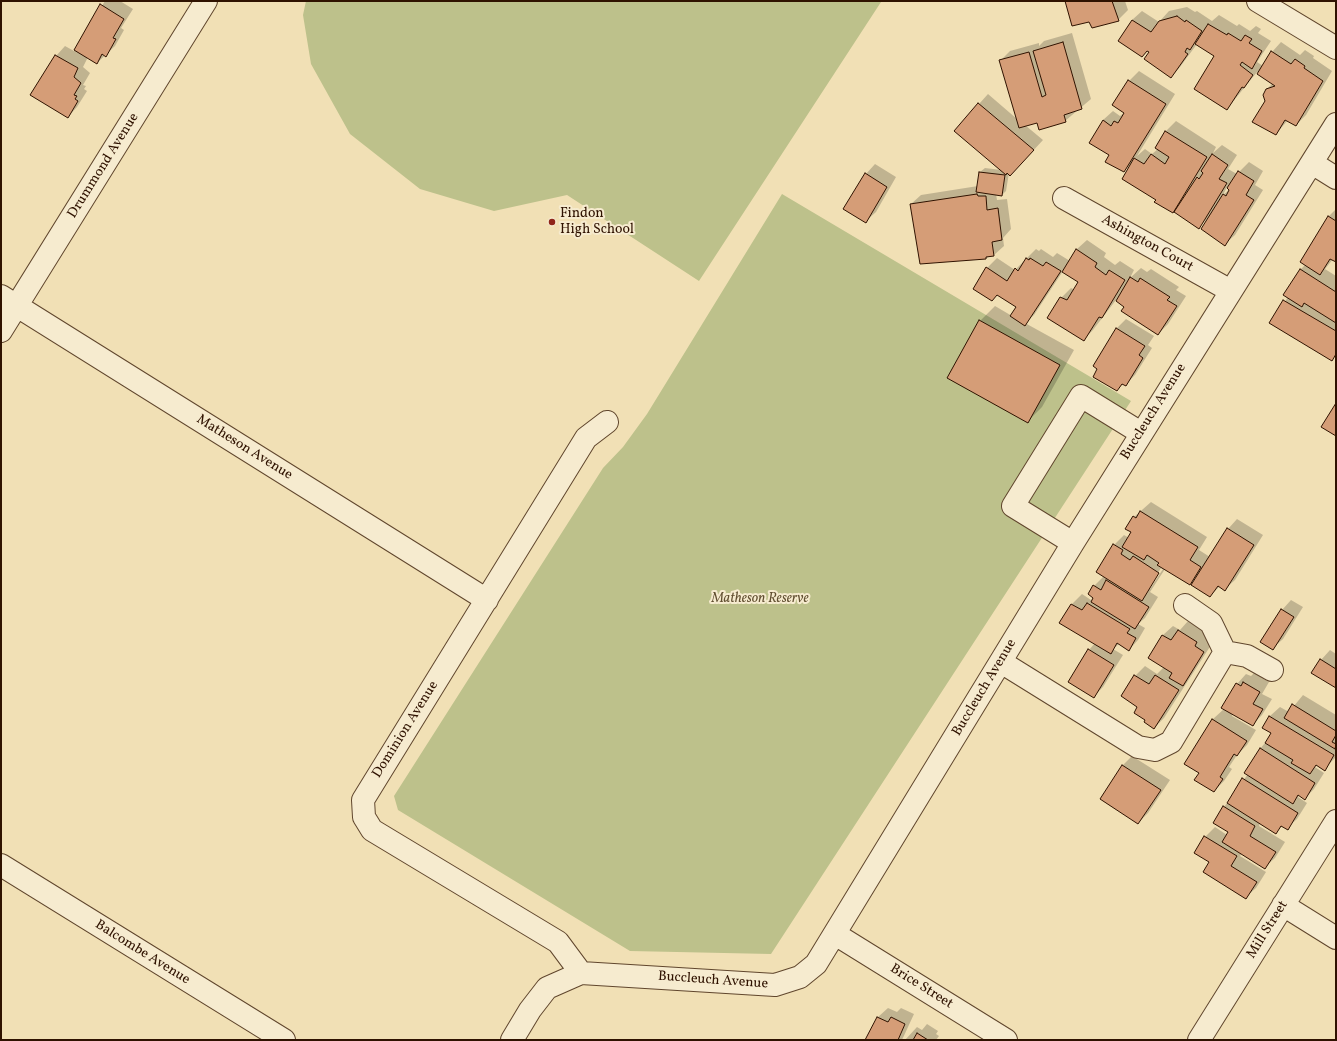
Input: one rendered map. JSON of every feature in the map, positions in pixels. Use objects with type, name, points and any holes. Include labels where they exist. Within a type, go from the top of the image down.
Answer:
[{"type":"street","name":"Drummond Avenue","points":[[1,332],[9,301],[206,1]]},
{"type":"street","points":[[1258,1],[1336,48]]},
{"type":"street","name":"Buccleuch Avenue","points":[[512,1040],[530,1010],[548,988],[581,973],[775,985],[800,977],[816,964],[1141,433],[1336,124]]},
{"type":"street","points":[[1312,163],[1336,178]]},
{"type":"street","name":"Ashington Court","points":[[1064,198],[1231,291]]},
{"type":"street","name":"Matheson Avenue","points":[[9,301],[487,600]]},
{"type":"street","points":[[1073,543],[1013,506],[1081,396],[1141,433]]},
{"type":"street","name":"Dominion Avenue","points":[[581,973],[558,942],[372,830],[364,817],[363,800],[586,438],[607,422]]},
{"type":"street","points":[[1184,605],[1211,623],[1225,652]]},
{"type":"street","points":[[1001,662],[1138,747],[1155,750],[1170,742],[1225,652]]},
{"type":"street","points":[[1225,652],[1247,656],[1272,670]]},
{"type":"street","name":"Mill Street","points":[[1199,1040],[1336,821]]},
{"type":"street","name":"Balcombe Avenue","points":[[1,865],[284,1040]]},
{"type":"street","points":[[1284,905],[1336,938]]},
{"type":"street","name":"Brice Street","points":[[835,934],[1006,1040]]},
{"type":"green space","points":[[306,1],[881,2],[699,281],[567,195],[494,211],[420,189],[350,134],[311,64],[303,15]]},
{"type":"green space","name":"Matheson Reserve","points":[[782,194],[1131,401],[771,954],[630,951],[398,810],[394,796],[603,468],[623,447],[647,414]]},
{"type":"building","points":[[1065,1],[1112,1],[1119,21],[1092,28],[1089,22],[1072,26]]},
{"type":"building","points":[[100,4],[124,19],[113,38],[116,39],[106,57],[102,54],[97,64],[74,50]]},
{"type":"building","points":[[1177,16],[1185,22],[1186,20],[1202,31],[1190,50],[1187,48],[1185,52],[1188,54],[1171,78],[1144,59],[1149,52],[1147,51],[1142,57],[1118,41],[1132,20],[1151,32],[1159,21]]},
{"type":"building","points":[[1208,24],[1241,41],[1245,35],[1252,39],[1249,43],[1262,51],[1252,69],[1242,62],[1240,65],[1253,75],[1244,88],[1242,87],[1227,110],[1194,89],[1214,56],[1195,44]]},
{"type":"building","points":[[1063,42],[1082,109],[1064,115],[1066,122],[1039,130],[1037,123],[1019,128],[999,60],[1029,52],[1042,97],[1046,95],[1033,51]]},
{"type":"building","points":[[1271,51],[1291,64],[1295,59],[1305,66],[1304,68],[1323,81],[1296,126],[1285,120],[1276,135],[1252,122],[1265,101],[1263,95],[1266,89],[1275,86],[1257,74]]},
{"type":"building","points":[[55,55],[78,68],[74,77],[81,83],[74,95],[77,96],[75,99],[78,101],[68,118],[30,95]]},
{"type":"building","points":[[1128,80],[1166,104],[1124,172],[1105,162],[1109,155],[1089,143],[1103,120],[1111,126],[1114,121],[1118,123],[1124,113],[1112,105]]},
{"type":"building","points":[[978,103],[1034,150],[1010,176],[1007,173],[1006,175],[954,131]]},
{"type":"building","points":[[1165,131],[1207,157],[1173,213],[1154,202],[1156,200],[1122,179],[1134,158],[1144,164],[1151,154],[1165,164],[1169,157],[1155,148]]},
{"type":"building","points":[[1212,154],[1228,165],[1219,179],[1227,183],[1199,229],[1174,212],[1197,177],[1199,179],[1203,173],[1201,171]]},
{"type":"building","points":[[1238,171],[1254,181],[1246,195],[1254,200],[1225,246],[1201,229],[1223,194],[1226,196],[1229,190],[1227,188]]},
{"type":"building","points":[[979,172],[1005,175],[1002,196],[976,192]]},
{"type":"building","points":[[865,173],[887,187],[866,223],[843,209]]},
{"type":"building","points":[[977,194],[978,196],[986,196],[987,210],[998,208],[1002,240],[992,242],[994,256],[986,257],[986,259],[920,264],[910,204]]},
{"type":"building","points":[[1328,216],[1336,221],[1336,262],[1330,259],[1320,275],[1300,262]]},
{"type":"building","points":[[1076,249],[1097,263],[1095,267],[1106,275],[1109,270],[1125,280],[1102,318],[1099,317],[1084,341],[1047,318],[1060,297],[1067,300],[1078,282],[1062,272]]},
{"type":"building","points":[[1026,258],[1029,260],[1030,258],[1043,266],[1046,262],[1061,271],[1025,326],[1010,316],[1016,307],[997,295],[992,301],[973,289],[986,267],[1007,281],[1015,268],[1018,271]]},
{"type":"building","points":[[1300,269],[1336,292],[1336,323],[1304,303],[1302,307],[1283,295]]},
{"type":"building","points":[[1130,277],[1138,282],[1140,278],[1170,297],[1167,300],[1177,306],[1158,335],[1121,311],[1124,307],[1116,301]]},
{"type":"building","points":[[1283,300],[1336,331],[1336,354],[1332,361],[1269,323]]},
{"type":"building","points":[[979,320],[1060,365],[1028,423],[947,378]]},
{"type":"building","points":[[1116,328],[1145,346],[1139,355],[1143,358],[1126,386],[1122,384],[1117,391],[1093,377],[1097,369],[1093,366]]},
{"type":"building","points":[[1336,403],[1336,436],[1321,427]]},
{"type":"building","points":[[1140,511],[1198,547],[1190,560],[1201,567],[1190,585],[1157,565],[1159,563],[1147,555],[1144,560],[1122,547],[1131,532],[1125,529],[1133,516],[1136,518]]},
{"type":"building","points":[[1227,528],[1254,545],[1225,591],[1218,586],[1210,597],[1191,585]]},
{"type":"building","points":[[1113,544],[1123,550],[1121,554],[1130,560],[1133,556],[1159,573],[1142,601],[1096,572]]},
{"type":"building","points":[[1106,580],[1149,607],[1135,629],[1091,602],[1093,598],[1088,594],[1093,585],[1101,590]]},
{"type":"building","points":[[1087,603],[1130,629],[1127,633],[1136,638],[1129,651],[1117,643],[1111,654],[1059,623],[1071,604],[1082,610]]},
{"type":"building","points":[[1281,609],[1294,617],[1273,650],[1260,642]]},
{"type":"building","points":[[1178,630],[1197,642],[1195,646],[1204,652],[1183,686],[1169,678],[1172,673],[1148,658],[1162,635],[1171,640]]},
{"type":"building","points":[[1088,649],[1114,665],[1094,698],[1068,682]]},
{"type":"building","points":[[1320,659],[1336,669],[1336,688],[1311,673]]},
{"type":"building","points":[[1134,675],[1149,684],[1155,675],[1179,690],[1154,729],[1144,722],[1145,720],[1134,713],[1137,707],[1121,696]]},
{"type":"building","points":[[1243,682],[1260,692],[1253,704],[1263,709],[1253,726],[1221,708],[1236,683],[1241,686]]},
{"type":"building","points":[[1292,704],[1336,731],[1336,735],[1332,742],[1336,744],[1335,749],[1284,718]]},
{"type":"building","points":[[1269,716],[1334,755],[1325,771],[1316,765],[1310,774],[1291,763],[1293,760],[1265,743],[1271,733],[1262,728]]},
{"type":"building","points":[[1212,719],[1247,741],[1237,756],[1234,754],[1220,777],[1223,779],[1214,792],[1194,780],[1199,773],[1184,764]]},
{"type":"building","points":[[1260,748],[1315,783],[1305,800],[1298,795],[1293,804],[1244,773]]},
{"type":"building","points":[[1122,765],[1161,790],[1138,824],[1100,799]]},
{"type":"building","points":[[1242,778],[1298,813],[1288,830],[1281,826],[1276,834],[1227,803]]},
{"type":"building","points":[[1223,806],[1255,826],[1250,836],[1276,852],[1265,869],[1222,842],[1228,832],[1213,823]]},
{"type":"building","points":[[1204,836],[1237,856],[1231,866],[1257,882],[1246,899],[1203,872],[1209,862],[1194,853]]},
{"type":"building","points":[[877,1017],[888,1022],[891,1017],[905,1024],[898,1040],[865,1040]]},
{"type":"building","points":[[917,1033],[928,1040],[913,1040]]},
{"type":"place","name":"Findon High School","points":[[552,222]]}]
